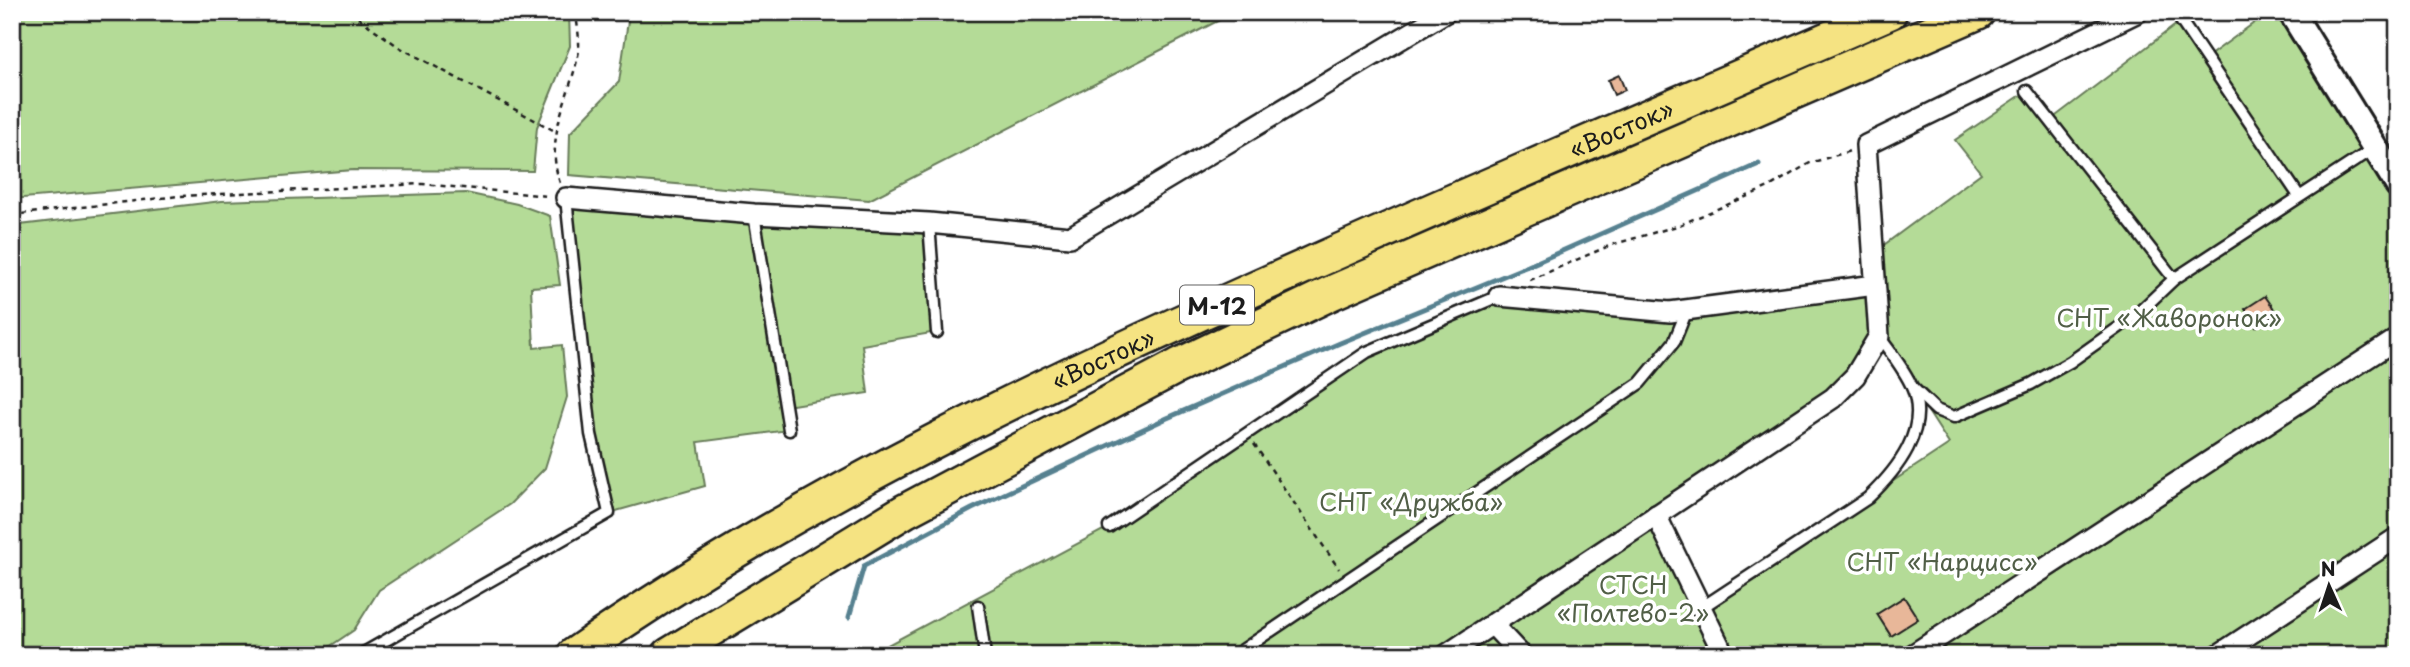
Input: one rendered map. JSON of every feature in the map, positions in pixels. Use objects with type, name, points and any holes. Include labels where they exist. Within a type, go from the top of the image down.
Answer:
[{"type":"highway","name":"«Восток»","points":[[574,655],[646,605],[883,467],[1063,374],[1890,12]]},
{"type":"highway","name":"«Восток»","points":[[669,655],[905,511],[1178,366],[1331,293],[1978,12]]},
{"type":"street","points":[[566,198],[754,214],[929,223],[1070,237],[1446,12]]},
{"type":"street","points":[[1446,655],[1833,398],[1855,376],[1879,336],[1866,145],[2138,12]]},
{"type":"street","points":[[2291,12],[2398,185]]},
{"type":"street","points":[[1499,296],[1670,312],[1875,285]]},
{"type":"street","points":[[1912,655],[2398,338]]},
{"type":"street","points":[[1656,515],[1724,655]]},
{"type":"street","points":[[2218,655],[2398,537]]},
{"type":"street","points":[[1492,624],[1521,655]]},
{"type":"lane","points":[[2181,21],[2299,196]]},
{"type":"lane","points":[[2027,91],[2175,279]]},
{"type":"lane","points":[[1879,336],[1912,387],[1945,415],[1962,415],[2031,384],[2070,362],[2135,316],[2175,279],[2375,148]]},
{"type":"lane","points":[[360,655],[609,513],[591,434],[566,198]]},
{"type":"lane","points":[[754,214],[789,430]]},
{"type":"lane","points":[[929,223],[937,332]]},
{"type":"lane","points":[[1109,527],[1367,352],[1499,296]]},
{"type":"lane","points":[[1235,655],[1640,383],[1674,342],[1687,310]]},
{"type":"lane","points":[[1701,608],[1868,498],[1889,478],[1914,434],[1918,412],[1912,387]]},
{"type":"lane","points":[[978,607],[985,655]]},
{"type":"path","points":[[350,12],[399,47],[555,131]]},
{"type":"path","points":[[12,215],[179,196],[422,184],[566,198],[555,169],[555,131],[579,53],[576,12]]},
{"type":"path","points":[[1499,296],[1566,263],[1611,245],[1677,226],[1769,187],[1810,163],[1866,145]]},
{"type":"path","points":[[1247,434],[1346,580]]},
{"type":"green space","points":[[12,12],[569,12],[570,46],[537,127],[533,171],[353,170],[12,199]]},
{"type":"green space","points":[[624,12],[1235,12],[869,200],[569,175],[570,133],[619,82],[628,21]]},
{"type":"green space","points":[[2269,12],[2291,12],[2398,185],[2398,655],[881,655],[880,649],[1109,527],[1367,352],[1499,296],[1670,312],[1875,285],[1873,253],[1981,173],[1955,140],[2027,91],[2052,119],[2181,21],[2206,58]],"holes":[[[1880,337],[1949,444],[1702,608],[1657,515],[1855,376]]]},
{"type":"green space","points":[[466,193],[517,204],[550,216],[560,285],[531,287],[534,348],[562,345],[567,397],[545,468],[510,504],[379,590],[354,630],[317,655],[12,655],[12,226],[222,201]]},
{"type":"green space","points":[[566,198],[929,223],[937,332],[862,345],[868,393],[786,406],[789,430],[698,442],[705,486],[609,513],[591,434]]},
{"type":"building","points":[[821,12],[851,12],[823,19]]},
{"type":"building","points":[[1619,75],[1625,90],[1614,95],[1608,80]]},
{"type":"building","points":[[2265,296],[2277,313],[2256,327],[2245,309]]},
{"type":"building","points":[[1904,597],[1918,619],[1891,636],[1877,614]]},
{"type":"waterway","points":[[849,617],[864,566],[972,509],[1165,419],[1528,266],[1759,164]]},
{"type":"park label","name":"СНТ «Жаворонок»","points":[[2169,317]]},
{"type":"park label","name":"СНТ «Дружба»","points":[[1411,501]]},
{"type":"park label","name":"СНТ «Нарцисс»","points":[[1942,561]]},
{"type":"park label","name":"СТСН «Полтево-2»","points":[[1633,598]]}]
